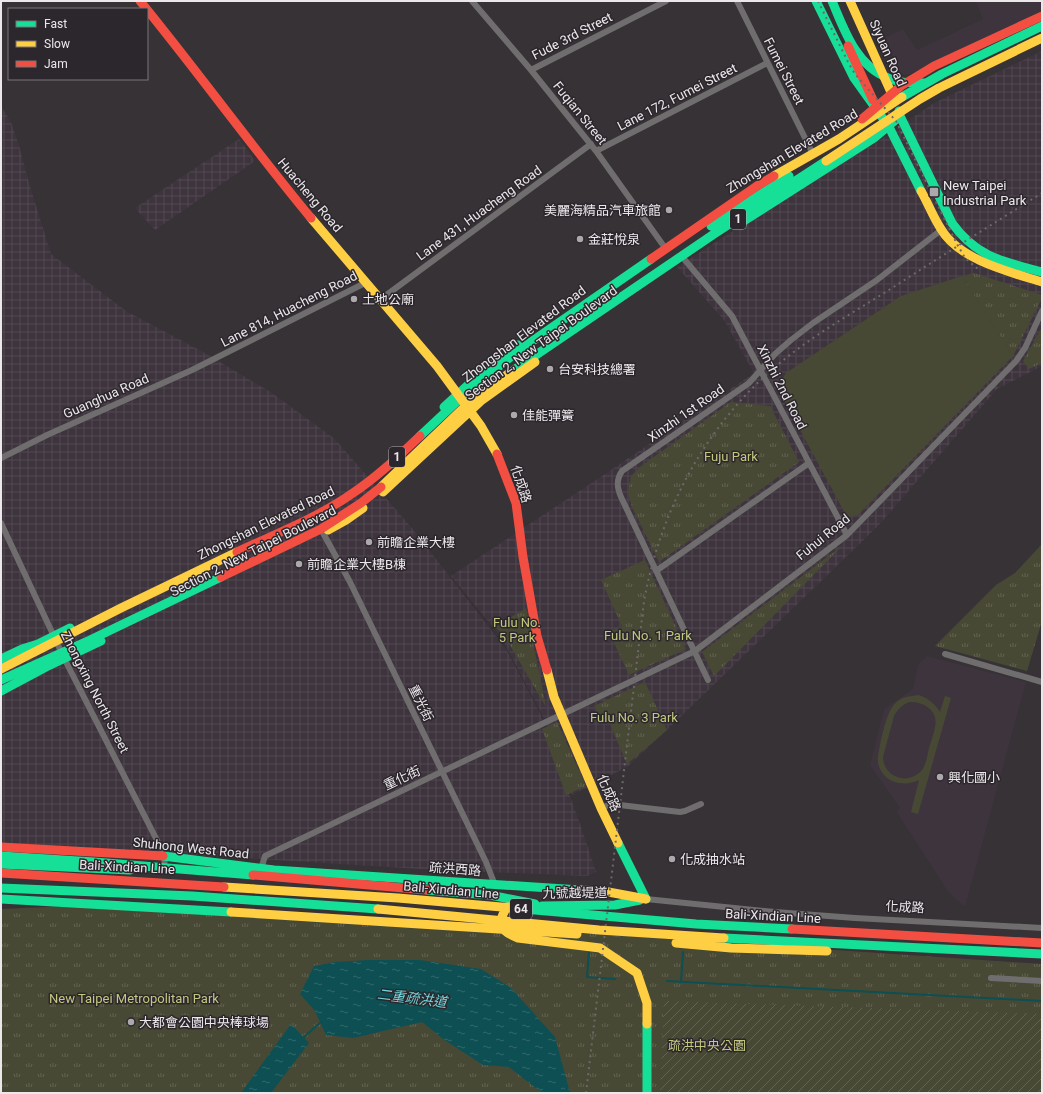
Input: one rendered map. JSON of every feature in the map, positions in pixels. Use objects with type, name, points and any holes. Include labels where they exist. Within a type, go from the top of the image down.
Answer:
[{"type":"main road","points":[[816,1],[854,78],[864,94],[876,107],[899,111],[1042,43]]},
{"type":"main road","points":[[827,1],[876,107],[886,123],[946,237],[953,243],[991,265],[1042,282]]},
{"type":"main road","points":[[832,1],[844,29],[863,62],[870,69],[891,80],[918,84],[940,80],[1010,53]]},
{"type":"main road","name":"Siyuan Road","points":[[850,1],[899,111],[952,223],[961,236],[988,256],[1042,272]]},
{"type":"main road","name":"Huacheng Road","points":[[148,11],[202,78],[258,153],[412,334],[458,393]]},
{"type":"main road","name":"1","points":[[876,107],[913,78],[934,66],[1042,16]]},
{"type":"main road","name":"Zhongshan Elevated Road","points":[[1,670],[121,608],[321,512],[349,496],[379,474],[490,372],[545,331],[686,234],[757,186],[839,139],[918,87],[1042,26]]},
{"type":"main road","points":[[474,398],[528,353],[662,257],[784,179],[886,123],[899,111],[936,83],[1042,32]]},
{"type":"main road","name":"Zhongshan Elevated Road","points":[[1,680],[321,529],[339,518],[361,503],[384,484],[474,398],[714,234],[920,99],[939,88],[1042,38]]},
{"type":"main road","name":"Section 2, New Taipei Boulevard","points":[[54,636],[333,501],[363,481],[406,445],[458,393],[509,351],[746,189],[855,123],[876,107]]},
{"type":"main road","name":"Section 2, New Taipei Boulevard","points":[[64,658],[323,533],[346,520],[383,492],[482,400],[684,259],[874,138],[886,123]]},
{"type":"main road","name":"化成路","points":[[458,393],[481,426],[499,459],[516,503],[523,557],[537,636],[554,697],[601,808],[646,899]]},
{"type":"main road","points":[[1,670],[125,615],[314,523],[348,503],[366,490],[385,472],[406,445]]},
{"type":"main road","name":"1","points":[[1,659],[54,636]]},
{"type":"main road","points":[[1,664],[38,644]]},
{"type":"main road","name":"1","points":[[1,691],[64,658]]},
{"type":"main road","points":[[1,687],[46,667]]},
{"type":"main road","name":"Shuhong West Road","points":[[1,847],[165,856],[262,870]]},
{"type":"main road","points":[[1,856],[94,862],[490,895],[592,916]]},
{"type":"main road","name":"Shuhong West Road","points":[[1,864],[117,870],[262,870]]},
{"type":"main road","name":"疏洪西路","points":[[262,870],[603,891],[646,899]]},
{"type":"main road","name":"Bali-Xindian Line","points":[[1,873],[390,898],[696,924],[1042,943]]},
{"type":"main road","points":[[3,883],[158,892],[293,916]]},
{"type":"main road","name":"Bali-Xindian Line","points":[[3,883],[387,910],[621,931],[890,947],[1042,954]]},
{"type":"main road","points":[[1,898],[418,923],[577,934],[731,948],[846,951],[890,947]]},
{"type":"main road","name":"九號越堤道","points":[[646,899],[615,905],[507,907],[501,914],[501,926],[507,934],[518,938],[600,948],[637,973],[647,1003],[647,1093]]},
{"type":"street","name":"Fude 3rd Street","points":[[531,70],[666,1]]},
{"type":"street","name":"Fumei Street","points":[[737,1],[811,150]]},
{"type":"street","name":"Fuqian Street","points":[[476,2],[591,144],[663,245]]},
{"type":"street","name":"Lane 172, Fumei Street","points":[[596,151],[767,63]]},
{"type":"street","name":"Lane 431, Huacheng Road","points":[[381,299],[591,144]]},
{"type":"street","name":"Xinzhi 1st Road","points":[[708,680],[621,497],[618,489],[618,477],[622,471],[749,383],[775,354],[791,340],[813,323],[877,280],[941,230]]},
{"type":"street","name":"Xinzhi 2nd Road","points":[[684,259],[732,316],[847,535]]},
{"type":"street","name":"Lane 814, Huacheng Road","points":[[220,356],[367,282]]},
{"type":"street","name":"Fuhui Road","points":[[562,715],[695,651],[847,535],[1016,361],[1025,348],[1042,311]]},
{"type":"street","name":"Guanghua Road","points":[[1,458],[47,435],[220,356]]},
{"type":"street","points":[[656,571],[809,463]]},
{"type":"street","name":"Zhongxing North Street","points":[[1,523],[64,658],[165,856]]},
{"type":"street","name":"重光街","points":[[323,533],[350,582],[486,862],[495,885]]},
{"type":"street","points":[[945,654],[1042,682]]},
{"type":"street","name":"重化街","points":[[262,870],[265,856],[562,715]]},
{"type":"street","points":[[601,808],[610,804],[680,812],[701,804]]},
{"type":"street","points":[[164,870],[165,856]]},
{"type":"street","name":"化成路","points":[[646,899],[782,912],[1042,928]]},
{"type":"street","points":[[991,978],[1042,981]]},
{"type":"shaded area","points":[[1042,1],[1042,11],[910,74],[901,74],[884,38],[903,29],[917,50],[983,19],[976,2]]},
{"type":"shaded area","points":[[1042,51],[1042,366],[997,389],[879,525],[627,767],[572,795],[541,712],[501,637],[451,576],[754,373],[724,320],[677,267],[778,202],[877,142],[934,103]]},
{"type":"shaded area","points":[[1,106],[11,122],[51,254],[126,311],[205,353],[272,393],[335,439],[411,527],[506,649],[540,713],[596,872],[587,876],[437,870],[1,843]]},
{"type":"shaded area","points":[[239,139],[255,161],[155,230],[135,208]]},
{"type":"shaded area","name":"興化國小","points":[[927,656],[1026,682],[965,907],[949,893],[896,811],[900,808],[870,765],[884,709],[913,689],[918,665]]},
{"type":"green space","points":[[974,273],[1042,295],[1042,298],[1013,356],[962,276]]},
{"type":"green space","points":[[962,276],[1013,356],[858,515],[847,517],[777,387],[786,373],[901,296]]},
{"type":"green space","points":[[1042,327],[1042,363],[1029,369],[1023,361]]},
{"type":"green space","name":"Fuju Park","points":[[731,402],[770,406],[799,462],[659,562],[632,507],[628,493],[631,476],[641,466]]},
{"type":"green space","points":[[1042,544],[1042,621],[1027,671],[935,646],[996,585],[1015,573]]},
{"type":"green space","points":[[843,545],[714,676],[702,652]]},
{"type":"green space","name":"Fulu No. 1 Park","points":[[645,560],[686,649],[629,675],[609,632],[622,626],[601,580]]},
{"type":"green space","name":"Fulu No. 5 Park","points":[[526,608],[546,707],[504,635],[495,627]]},
{"type":"green space","name":"Fulu No. 3 Park","points":[[645,682],[667,730],[627,764],[607,717],[599,716],[594,706]]},
{"type":"green space","points":[[919,695],[933,704],[940,712],[945,696],[951,698],[918,814],[911,812],[919,780],[906,783],[894,782],[883,774],[878,762],[887,717],[891,709],[895,703],[901,699]],"holes":[[[915,702],[925,705],[935,716],[935,730],[926,762],[921,771],[913,777],[901,778],[892,775],[888,771],[883,757],[894,716],[904,704]]]},
{"type":"green space","points":[[557,722],[586,786],[566,795],[542,729]]},
{"type":"green space","name":"New Taipei Metropolitan Park","points":[[141,903],[1042,964],[1042,1093],[1,1093],[1,909]]},
{"type":"green space","name":"疏洪中央公園","points":[[664,1001],[1042,1014],[1042,1093],[660,1093]]},
{"type":"water","points":[[368,960],[420,960],[481,969],[511,988],[555,1037],[569,1089],[565,1093],[544,1093],[509,1067],[483,1065],[443,1039],[422,1022],[353,1038],[326,1035],[315,1011],[300,994],[314,966],[335,962]]},
{"type":"water","points":[[291,1024],[309,1043],[271,1093],[241,1093]]},
{"type":"waterway","points":[[589,952],[587,977],[615,979]]},
{"type":"waterway","points":[[681,982],[683,952]]},
{"type":"waterway","points":[[667,981],[1042,1001]]},
{"type":"waterway","name":"二重疏洪道","points":[[303,1038],[322,1021]]},
{"type":"waterway","name":"二重疏洪道","points":[[566,1089],[570,1093]]},
{"type":"railway","points":[[818,1],[849,64],[855,74],[896,121],[957,244],[965,258],[978,269]]},
{"type":"railway","points":[[586,1093],[644,601],[662,533],[675,501],[691,470],[710,440],[731,412],[755,386],[781,362],[834,324],[1042,193]]},
{"type":"traffic: fast","points":[[816,1],[854,78],[889,127],[921,191]]},
{"type":"traffic: fast","points":[[832,1],[852,46],[867,65],[892,80],[924,83]]},
{"type":"traffic: fast","points":[[902,97],[942,74],[1042,26]]},
{"type":"traffic: fast","points":[[899,111],[900,116],[952,223],[961,234],[981,251],[1003,261],[1042,272]]},
{"type":"traffic: fast","points":[[739,224],[874,138],[900,116]]},
{"type":"traffic: fast","points":[[511,372],[714,234],[826,161]]},
{"type":"traffic: fast","points":[[711,226],[789,176]]},
{"type":"traffic: fast","points":[[420,436],[466,393],[518,351],[651,259]]},
{"type":"traffic: fast","points":[[444,407],[481,373],[518,345]]},
{"type":"traffic: fast","points":[[1,680],[90,640],[221,577]]},
{"type":"traffic: fast","points":[[1,659],[22,649],[38,644],[70,628]]},
{"type":"traffic: fast","points":[[1,691],[46,667],[101,641]]},
{"type":"traffic: fast","points":[[618,843],[646,899]]},
{"type":"traffic: fast","points":[[1,856],[253,875]]},
{"type":"traffic: fast","points":[[163,856],[274,870],[580,890]]},
{"type":"traffic: fast","points":[[1,864],[130,870]]},
{"type":"traffic: fast","points":[[1,888],[192,896],[378,909]]},
{"type":"traffic: fast","points":[[427,890],[490,895],[535,904]]},
{"type":"traffic: fast","points":[[1,899],[231,912]]},
{"type":"traffic: fast","points":[[542,906],[615,905],[640,900]]},
{"type":"traffic: fast","points":[[512,908],[696,924],[792,929]]},
{"type":"traffic: fast","points":[[724,938],[1042,954]]},
{"type":"traffic: fast","points":[[647,1024],[647,1093]]},
{"type":"traffic: slow","points":[[850,1],[894,99]]},
{"type":"traffic: slow","points":[[826,161],[939,88],[1042,38]]},
{"type":"traffic: slow","points":[[774,176],[839,139],[902,97]]},
{"type":"traffic: slow","points":[[921,191],[941,229],[949,240],[960,249],[972,257],[986,263],[1042,282]]},
{"type":"traffic: slow","points":[[311,218],[437,366],[481,426],[497,454]]},
{"type":"traffic: slow","points":[[383,492],[482,400],[535,362]]},
{"type":"traffic: slow","points":[[381,487],[474,398],[511,372]]},
{"type":"traffic: slow","points":[[328,530],[363,508]]},
{"type":"traffic: slow","points":[[1,669],[121,608],[237,552]]},
{"type":"traffic: slow","points":[[547,670],[554,697],[601,808],[618,843]]},
{"type":"traffic: slow","points":[[224,887],[398,898],[512,908]]},
{"type":"traffic: slow","points":[[580,890],[603,891],[646,899]]},
{"type":"traffic: slow","points":[[511,907],[507,907],[501,922],[507,933],[518,938],[600,948],[637,973],[647,1003],[647,1024]]},
{"type":"traffic: slow","points":[[378,909],[599,930],[724,938]]},
{"type":"traffic: slow","points":[[231,912],[577,934]]},
{"type":"traffic: slow","points":[[676,943],[731,948],[827,951]]},
{"type":"traffic: jam","points":[[140,1],[146,8]]},
{"type":"traffic: jam","points":[[148,11],[311,218]]},
{"type":"traffic: jam","points":[[862,119],[901,86],[934,66],[1042,16]]},
{"type":"traffic: jam","points":[[848,46],[873,100]]},
{"type":"traffic: jam","points":[[651,259],[757,186],[774,176]]},
{"type":"traffic: jam","points":[[237,552],[309,519],[337,503],[378,474],[420,436]]},
{"type":"traffic: jam","points":[[497,454],[516,503],[523,557],[537,636],[547,670]]},
{"type":"traffic: jam","points":[[221,577],[321,529],[361,503],[381,487]]},
{"type":"traffic: jam","points":[[1,847],[163,856]]},
{"type":"traffic: jam","points":[[1,873],[224,887]]},
{"type":"traffic: jam","points":[[253,875],[427,890]]},
{"type":"traffic: jam","points":[[792,929],[1042,943]]},
{"type":"place","name":"New Taipei Industrial Park","points":[[934,192]]},
{"type":"place","name":"美麗海精品汽車旅館","points":[[669,210]]},
{"type":"place","name":"金莊悅泉","points":[[580,239]]},
{"type":"place","name":"土地公廟","points":[[354,299]]},
{"type":"place","name":"台安科技總署","points":[[550,369]]},
{"type":"place","name":"佳能彈簧","points":[[514,415]]},
{"type":"place","name":"前瞻企業大樓","points":[[369,542]]},
{"type":"place","name":"前瞻企業大樓B棟","points":[[299,564]]},
{"type":"place","name":"興化國小","points":[[940,777]]},
{"type":"place","name":"化成抽水站","points":[[672,859]]},
{"type":"place","name":"大都會公園中央棒球場","points":[[131,1022]]}]
